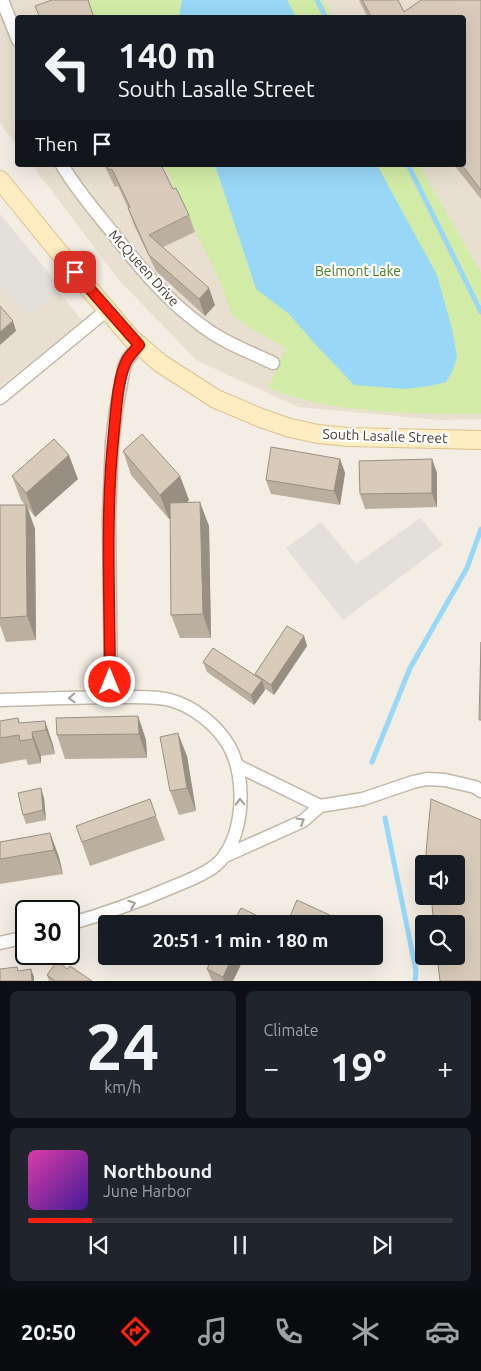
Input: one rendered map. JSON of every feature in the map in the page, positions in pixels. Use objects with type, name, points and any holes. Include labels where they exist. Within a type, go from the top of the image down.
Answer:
[{"type":"street","points":[[2,0],[15,32]]},
{"type":"street","name":"McQueen Drive","points":[[63,167],[108,227],[151,280],[187,315],[214,334],[273,363]]},
{"type":"street","name":"South Lasalle Street","points":[[0,180],[107,310],[139,345],[160,363],[216,399],[290,428],[318,434],[348,437],[481,440]]},
{"type":"street","points":[[0,398],[107,310]]},
{"type":"street","points":[[111,697],[108,516],[112,443],[124,367],[128,358],[139,345]]},
{"type":"street","points":[[0,700],[111,697],[168,699],[183,705],[213,726],[228,745],[238,766],[240,810],[238,826],[225,856],[216,866],[203,874],[108,913],[80,921]]},
{"type":"street","points":[[238,766],[320,806]]},
{"type":"street","points":[[225,856],[303,821],[320,806],[363,799],[398,785],[427,779],[445,780],[481,790]]},
{"type":"street","points":[[0,943],[15,940]]},
{"type":"shaded area","name":"Belmont Lake","points":[[0,0],[481,0],[481,419],[439,420],[298,407],[196,360],[119,280],[34,167],[466,167],[466,15],[15,15],[15,143],[0,123]]},
{"type":"shaded area","points":[[0,214],[62,289],[28,316],[0,283]]},
{"type":"shaded area","points":[[0,223],[83,321],[0,387]]},
{"type":"shaded area","points":[[420,518],[443,545],[343,620],[286,548],[321,522],[356,564]]},
{"type":"green space","points":[[87,0],[323,0],[332,15],[93,15]]},
{"type":"green space","name":"Belmont Lake","points":[[165,167],[420,167],[481,273],[481,414],[400,413],[345,408],[292,397],[268,388],[286,348],[252,329],[232,315],[220,282]]},
{"type":"water","points":[[182,0],[287,0],[295,15],[179,15]]},
{"type":"water","name":"Belmont Lake","points":[[216,167],[378,167],[437,275],[452,329],[457,356],[453,370],[446,382],[430,386],[406,389],[354,385],[289,314],[256,289]]},
{"type":"building","points":[[52,0],[88,0],[93,15],[39,15],[35,6]]},
{"type":"building","points":[[362,0],[398,0],[404,12],[421,0],[481,0],[481,190],[464,167],[466,167],[466,15],[370,15]]},
{"type":"building","points":[[107,167],[162,167],[173,189],[176,188],[189,215],[149,235],[209,288],[199,299],[149,255],[128,208],[130,207],[112,169],[109,170]]},
{"type":"building","points":[[0,306],[13,321],[0,332]]},
{"type":"building","points":[[142,434],[180,476],[160,495],[123,451]]},
{"type":"building","points":[[54,439],[69,455],[26,493],[12,476]]},
{"type":"building","points":[[271,447],[340,459],[334,491],[266,480]]},
{"type":"building","points":[[432,459],[432,493],[360,494],[359,461]]},
{"type":"building","points":[[200,502],[203,614],[171,615],[170,503]]},
{"type":"building","points":[[0,505],[26,505],[27,616],[0,618]]},
{"type":"building","points":[[287,626],[304,636],[271,685],[255,674]]},
{"type":"building","points":[[481,642],[481,720],[479,720]]},
{"type":"building","points":[[213,648],[262,680],[251,695],[203,662]]},
{"type":"building","points":[[138,716],[139,734],[57,735],[56,718]]},
{"type":"building","points":[[18,718],[19,723],[45,721],[46,730],[32,732],[33,739],[20,741],[19,735],[0,738],[0,721]]},
{"type":"building","points":[[178,733],[187,788],[170,791],[160,737]]},
{"type":"building","points":[[41,788],[43,810],[23,815],[18,793]]},
{"type":"building","points":[[150,799],[156,816],[82,842],[76,826]]},
{"type":"building","points":[[431,799],[481,820],[481,981],[440,981],[438,965],[465,965],[465,915],[433,915],[432,905],[465,905],[465,855],[426,855]]},
{"type":"building","points":[[50,833],[54,850],[0,859],[0,842]]},
{"type":"building","points":[[297,900],[330,915],[291,915]]},
{"type":"building","points":[[241,908],[256,915],[237,915]]},
{"type":"building","points":[[54,965],[62,965],[67,969],[70,966],[92,981],[55,981],[47,975]]},
{"type":"building","points":[[209,965],[229,965],[223,977],[207,969]]},
{"type":"building","points":[[17,967],[18,971],[31,969],[32,981],[0,981],[0,969]]},
{"type":"waterway","points":[[317,0],[324,15]]},
{"type":"waterway","points":[[409,167],[481,312]]},
{"type":"waterway","points":[[372,762],[410,668],[467,568],[481,529]]},
{"type":"waterway","points":[[385,818],[416,971],[415,981]]},
{"type":"route","points":[[75,272],[139,345],[128,358],[124,367],[112,443],[108,516],[110,682]]}]
